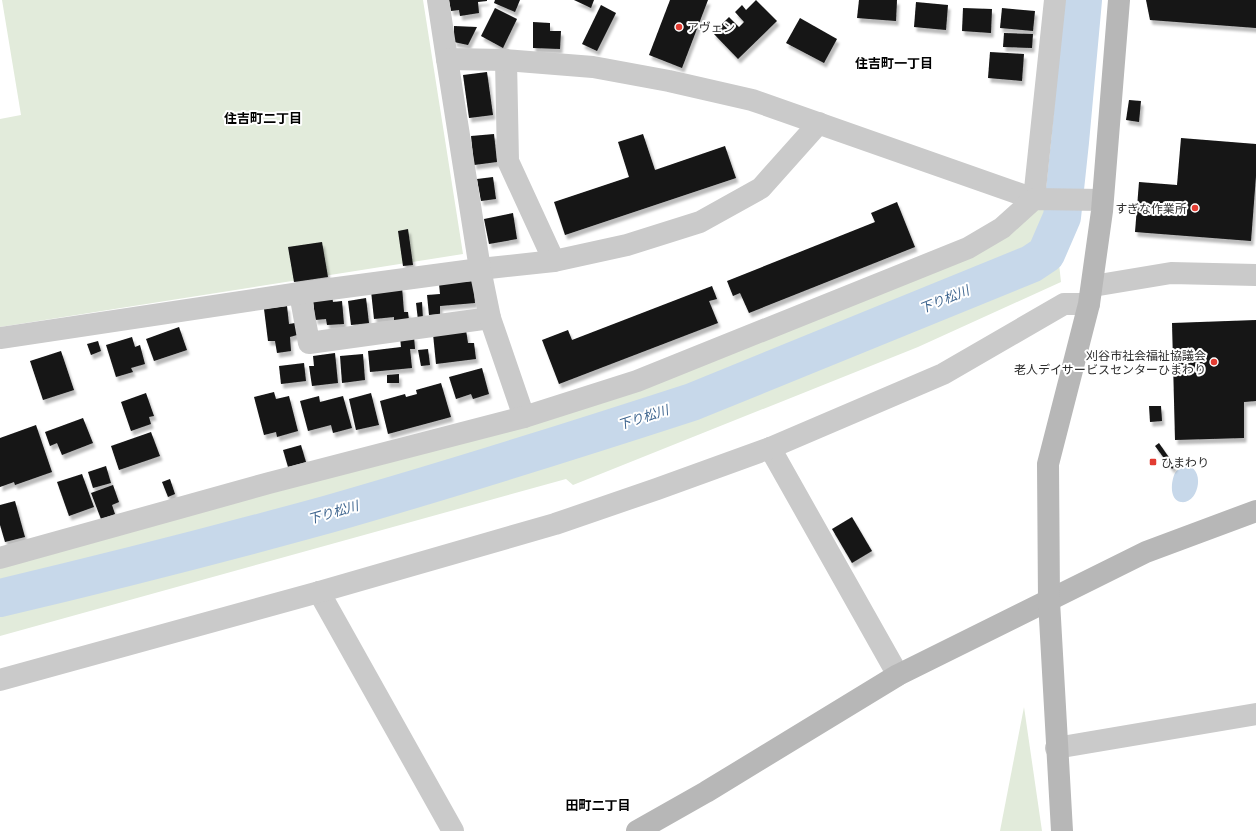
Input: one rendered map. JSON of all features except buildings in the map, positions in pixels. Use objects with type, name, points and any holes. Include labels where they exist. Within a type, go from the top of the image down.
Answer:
[{"type":"street","points":[[438,0],[480,269],[490,318],[524,417]]},
{"type":"street","points":[[0,558],[269,483],[524,417],[637,381],[968,248],[1002,228],[1034,199],[1055,0]]},
{"type":"street","points":[[1062,831],[1056,748],[1049,601],[1048,464],[1091,295],[1102,200],[1119,0]]},
{"type":"street","points":[[447,59],[506,60],[593,67],[669,81],[752,100],[819,122],[1034,199],[1102,200]]},
{"type":"street","points":[[506,60],[508,161],[554,260]]},
{"type":"street","points":[[0,338],[300,293],[554,260],[627,245],[700,222],[761,188],[819,122]]},
{"type":"street","points":[[0,680],[319,592],[555,524],[657,490],[770,448],[943,374],[1064,304],[1091,295],[1171,273],[1256,274]]},
{"type":"street","points":[[300,293],[309,343],[490,318]]},
{"type":"street","points":[[770,448],[898,675]]},
{"type":"street","points":[[637,831],[712,788],[898,675],[1146,552],[1256,510]]},
{"type":"street","points":[[319,592],[453,831]]},
{"type":"street","points":[[1056,748],[1256,714]]},
{"type":"green space","points":[[2,0],[423,0],[463,254],[0,327],[0,119],[21,115]]},
{"type":"green space","points":[[1052,199],[1061,282],[918,347],[573,485],[566,479],[0,636],[0,558],[513,419],[968,248]]},
{"type":"green space","points":[[1024,707],[1042,831],[1000,831]]},
{"type":"water","points":[[1182,466],[1190,467],[1195,471],[1198,477],[1198,484],[1193,497],[1188,501],[1181,502],[1174,498],[1172,485],[1175,473]]},
{"type":"waterway","name":"下り松川","points":[[0,598],[165,558],[329,514],[511,460],[692,402],[1031,264],[1046,254],[1062,217],[1083,0]]},
{"type":"place","name":"アヴェン","points":[[679,27]]},
{"type":"place","name":"すぎな作業所","points":[[1195,208]]},
{"type":"place","name":"刈谷市社会福祉協議会 老人デイサービスセンターひまわり","points":[[1214,362]]},
{"type":"place","name":"ひまわり","points":[[1153,462]]},
{"type":"district","name":"住吉町一丁目","points":[[894,63]]},
{"type":"district","name":"住吉町二丁目","points":[[263,118]]},
{"type":"district","name":"田町二丁目","points":[[598,805]]}]
